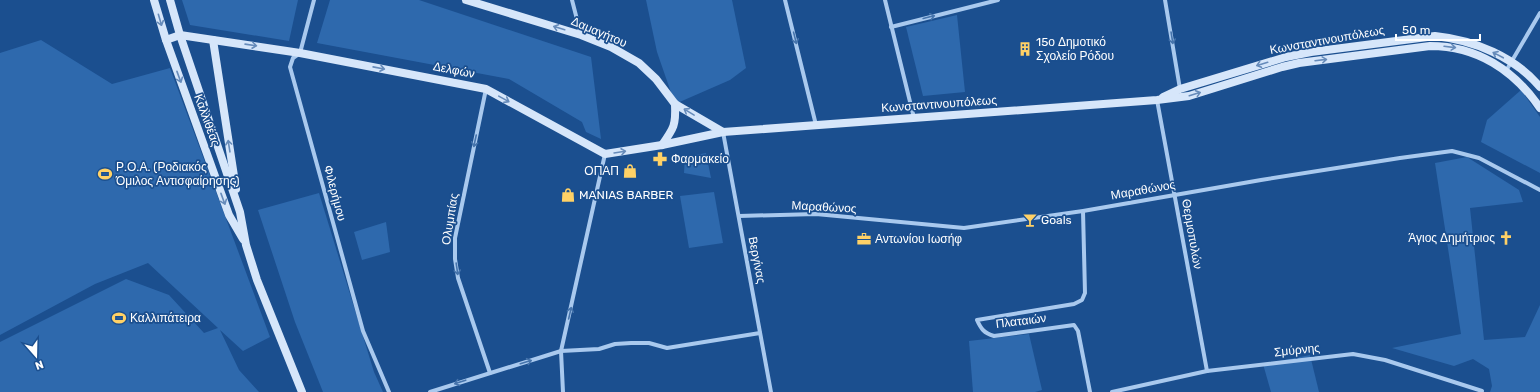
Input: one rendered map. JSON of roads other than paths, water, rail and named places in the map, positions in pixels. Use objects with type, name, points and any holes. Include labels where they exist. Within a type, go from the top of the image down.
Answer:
[{"type":"main road","name":"Καλλιθέας","points":[[154,0],[166,40],[229,214],[246,244]]},
{"type":"main road","name":"Καλλιθέας","points":[[170,0],[180,35],[240,212],[246,244],[260,288],[302,392]]},
{"type":"main road","name":"Δαμαγήτου","points":[[466,0],[581,35],[611,47],[638,63],[656,79],[675,104],[723,132]]},
{"type":"main road","name":"Δελφών","points":[[166,40],[180,35],[300,53],[486,89],[605,154]]},
{"type":"main road","name":"Κωνσταντινουπόλεως","points":[[1157,100],[1180,89],[1286,57],[1312,52],[1436,36],[1454,38],[1474,44],[1498,55],[1525,72],[1540,87]]},
{"type":"main road","points":[[212,40],[240,212]]},
{"type":"main road","name":"Κωνσταντινουπόλεως","points":[[723,132],[1157,100],[1188,96],[1299,63],[1430,46],[1447,46],[1462,49],[1489,60],[1506,72],[1527,91],[1540,108]]},
{"type":"main road","points":[[662,145],[673,129],[676,121],[675,104]]},
{"type":"main road","points":[[605,154],[662,145],[723,132]]},
{"type":"street","name":"Φιλερήμου","points":[[314,0],[300,53],[293,58],[290,67],[363,331],[389,392]]},
{"type":"street","points":[[572,0],[581,35]]},
{"type":"street","points":[[785,0],[816,125]]},
{"type":"street","points":[[885,0],[914,118]]},
{"type":"street","points":[[892,27],[998,0]]},
{"type":"street","points":[[1165,0],[1180,89]]},
{"type":"street","points":[[1506,72],[1540,13]]},
{"type":"street","name":"Ολυμπίας","points":[[486,89],[455,238],[455,259],[458,278],[490,373]]},
{"type":"street","name":"Θερμοπυλών","points":[[1157,100],[1207,371]]},
{"type":"street","name":"Βεργίνας","points":[[723,132],[771,392]]},
{"type":"street","name":"Μαραθώνος","points":[[738,216],[816,214],[964,228],[1083,211],[1392,159],[1452,151],[1479,158],[1540,190]]},
{"type":"street","points":[[563,392],[562,351],[605,154]]},
{"type":"street","name":"Πλαταιών","points":[[1083,211],[1085,293],[1082,300],[1074,304],[977,320],[981,329],[987,334],[994,336],[1074,325],[1078,331],[1090,392]]},
{"type":"street","points":[[430,392],[562,351],[599,349],[615,344],[631,343],[649,343],[667,348],[760,333]]},
{"type":"street","name":"Σμύρνης","points":[[1112,392],[1207,371],[1352,354],[1385,360],[1482,391]]},
{"type":"place","name":"15ο Δημοτικό Σχολείο Ρόδου","points":[[1025,49]]},
{"type":"place","name":"Φαρμακείο","points":[[660,159]]},
{"type":"place","name":"ΟΠΑΠ","points":[[630,171]]},
{"type":"place","name":"Ρ.Ο.Α. (Ροδιακός Όμιλος Αντισφαίρησης)","points":[[105,174]]},
{"type":"place","name":"MANIAS BARBER","points":[[568,195]]},
{"type":"place","name":"Goals","points":[[1030,220]]},
{"type":"place","name":"Άγιος Δημήτριος","points":[[1506,238]]},
{"type":"place","name":"Αντωνίου Ιωσήφ","points":[[864,239]]},
{"type":"place","name":"Καλλιπάτειρα","points":[[119,318]]}]
